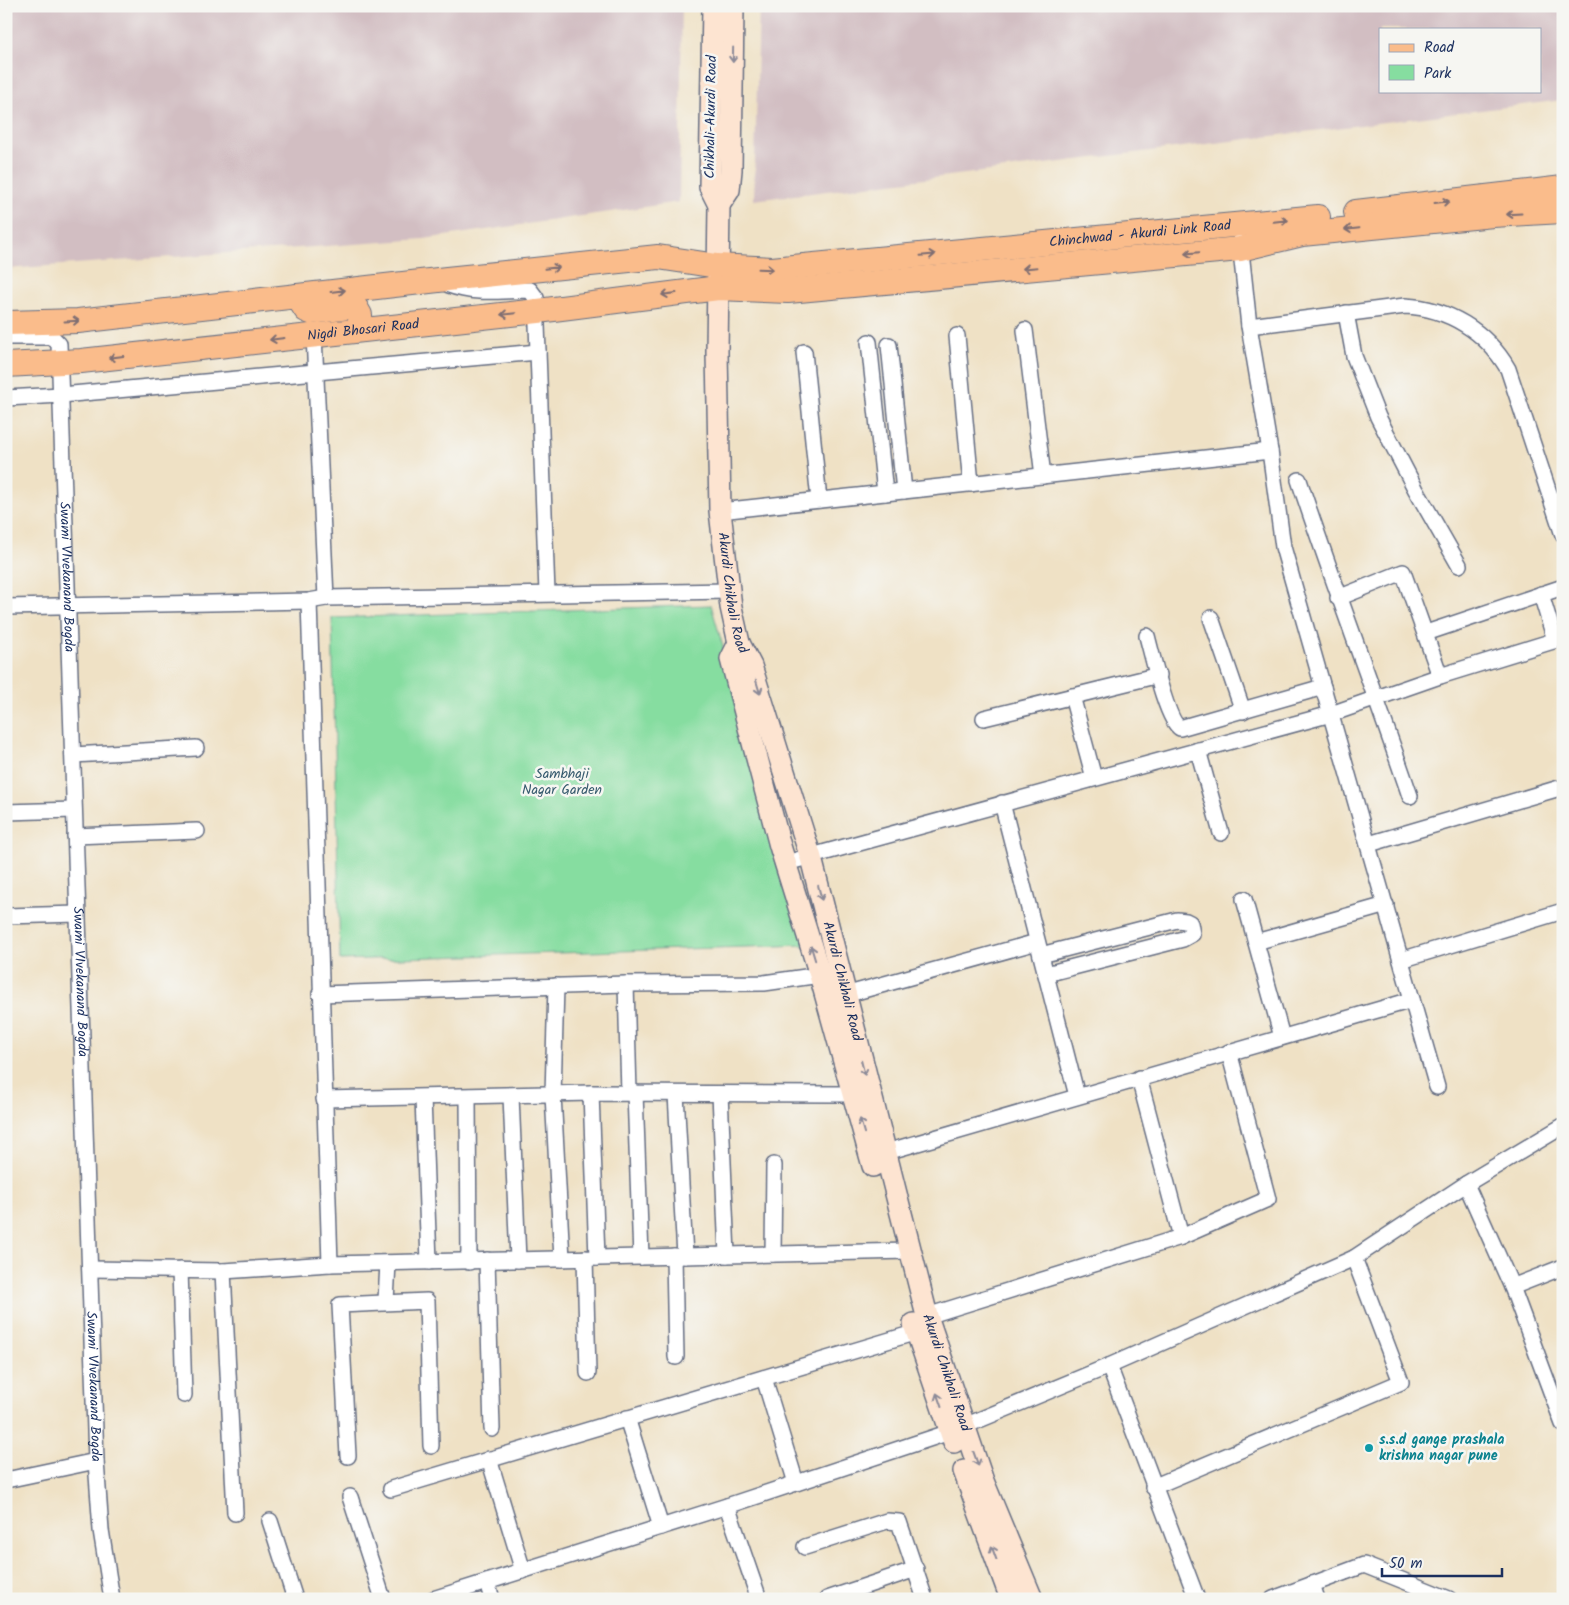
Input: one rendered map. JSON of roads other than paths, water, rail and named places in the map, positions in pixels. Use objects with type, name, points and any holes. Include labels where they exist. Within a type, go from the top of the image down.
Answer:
[{"type":"main road","name":"Chikhali-Akurdi Road","points":[[713,6],[710,187],[719,205],[729,190],[731,170],[733,6]]},
{"type":"main road","name":"Chinchwad - Akurdi Link Road","points":[[1240,237],[1563,188]]},
{"type":"main road","name":"Akurdi Chikhali Road","points":[[719,205],[717,352],[720,511],[728,591],[739,643],[752,666],[811,858],[829,971],[845,996],[877,1155]]},
{"type":"main road","name":"Chinchwad - Akurdi Link Road","points":[[717,277],[772,269],[1302,234],[1492,215],[1563,211]]},
{"type":"main road","points":[[6,323],[78,321],[658,257],[717,277]]},
{"type":"main road","name":"Nigdi Bhosari Road","points":[[6,365],[60,362],[538,311],[717,277]]},
{"type":"main road","points":[[297,296],[306,310],[312,312],[348,307],[356,308],[360,315],[361,330]]},
{"type":"main road","points":[[739,643],[731,659],[786,863],[829,971],[852,1094],[877,1155],[922,1324],[1011,1599]]},
{"type":"main road","name":"Akurdi Chikhali Road","points":[[957,1429],[983,1481],[1032,1599]]},
{"type":"street","points":[[1240,237],[1249,326],[1270,451],[1283,547],[1437,1087]]},
{"type":"street","points":[[447,279],[449,285],[477,292],[530,290],[536,298],[538,311],[547,593]]},
{"type":"street","points":[[1249,326],[1405,306],[1423,306],[1445,312],[1483,336],[1498,352],[1508,369],[1563,535]]},
{"type":"street","points":[[1346,314],[1354,356],[1378,417],[1416,490],[1459,565]]},
{"type":"street","points":[[1025,330],[1043,476]]},
{"type":"street","points":[[314,335],[326,598]]},
{"type":"street","points":[[957,336],[971,484]]},
{"type":"street","name":"Swami VIvekanand Bogda","points":[[6,337],[52,337],[59,344],[96,1461],[101,1530],[112,1599]]},
{"type":"street","points":[[870,342],[885,493]]},
{"type":"street","points":[[889,345],[904,491]]},
{"type":"street","points":[[6,398],[61,395],[538,352]]},
{"type":"street","points":[[804,352],[819,500]]},
{"type":"street","points":[[720,511],[1270,451]]},
{"type":"street","points":[[1299,480],[1338,598],[1376,697],[1410,796]]},
{"type":"street","points":[[1338,598],[1403,572],[1440,676]]},
{"type":"street","points":[[1426,633],[1563,587]]},
{"type":"street","points":[[6,607],[309,601],[326,598],[547,593],[728,591]]},
{"type":"street","points":[[786,863],[811,858],[1002,803],[1331,714],[1376,697],[1559,639],[1541,594]]},
{"type":"street","points":[[309,601],[330,1264]]},
{"type":"street","points":[[1211,618],[1242,711]]},
{"type":"street","points":[[1147,636],[1168,711],[1176,725],[1180,728],[1323,687]]},
{"type":"street","points":[[984,718],[1159,674]]},
{"type":"street","points":[[1072,696],[1094,778]]},
{"type":"street","points":[[73,755],[196,748]]},
{"type":"street","points":[[1198,750],[1221,833]]},
{"type":"street","points":[[1369,844],[1563,787]]},
{"type":"street","points":[[1002,803],[1077,1096]]},
{"type":"street","points":[[6,812],[74,810]]},
{"type":"street","points":[[75,836],[197,830]]},
{"type":"street","points":[[1244,899],[1282,1037]]},
{"type":"street","points":[[1256,942],[1386,905]]},
{"type":"street","points":[[1401,960],[1563,911]]},
{"type":"street","points":[[6,916],[78,914]]},
{"type":"street","points":[[845,996],[1039,949],[1177,920],[1186,920],[1192,928],[1192,934],[1189,937],[1046,974]]},
{"type":"street","points":[[320,994],[626,984],[764,984],[829,971]]},
{"type":"street","points":[[626,984],[641,1257]]},
{"type":"street","points":[[556,986],[553,1095],[562,1258]]},
{"type":"street","points":[[877,1155],[1412,1000]]},
{"type":"street","points":[[391,1489],[764,1378],[1181,1237],[1268,1199],[1229,1052]]},
{"type":"street","points":[[1139,1078],[1181,1237]]},
{"type":"street","points":[[324,1099],[591,1093],[852,1094]]},
{"type":"street","points":[[588,1373],[591,1258],[591,1093]]},
{"type":"street","points":[[676,1094],[680,1256],[676,1357]]},
{"type":"street","points":[[720,1094],[727,1255]]},
{"type":"street","points":[[511,1096],[518,1260]]},
{"type":"street","points":[[468,1097],[469,1262]]},
{"type":"street","points":[[423,1098],[429,1262]]},
{"type":"street","points":[[433,1599],[727,1506],[957,1429],[1109,1366],[1354,1258],[1466,1184],[1563,1126]]},
{"type":"street","points":[[773,1254],[774,1165]]},
{"type":"street","points":[[1466,1184],[1558,1395],[1563,1424]]},
{"type":"street","points":[[90,1269],[223,1271],[330,1264],[902,1251]]},
{"type":"street","points":[[1153,1487],[1401,1382],[1354,1258]]},
{"type":"street","points":[[487,1260],[492,1429]]},
{"type":"street","points":[[386,1302],[388,1263]]},
{"type":"street","points":[[1512,1287],[1563,1267]]},
{"type":"street","points":[[180,1270],[184,1395]]},
{"type":"street","points":[[223,1271],[235,1513]]},
{"type":"street","points":[[348,1456],[340,1305],[427,1300],[431,1446]]},
{"type":"street","points":[[1109,1366],[1153,1487],[1197,1599]]},
{"type":"street","points":[[764,1378],[796,1483]]},
{"type":"street","points":[[627,1418],[661,1527]]},
{"type":"street","points":[[489,1459],[523,1570]]},
{"type":"street","points":[[6,1480],[96,1461]]},
{"type":"street","points":[[350,1496],[383,1599]]},
{"type":"street","points":[[727,1506],[759,1599]]},
{"type":"street","points":[[805,1547],[894,1520],[899,1522],[925,1599]]},
{"type":"street","points":[[270,1521],[295,1599]]},
{"type":"street","points":[[1273,1599],[1364,1565],[1449,1599]]},
{"type":"street","points":[[827,1599],[916,1569]]},
{"type":"street","points":[[487,1582],[492,1599]]},
{"type":"street","points":[[1312,1584],[1317,1599]]},
{"type":"place","name":"s.s.d gange prashala krishna nagar pune","points":[[1369,1448]]},
{"type":"park label","name":"Sambhaji Nagar Garden","points":[[562,782]]}]
